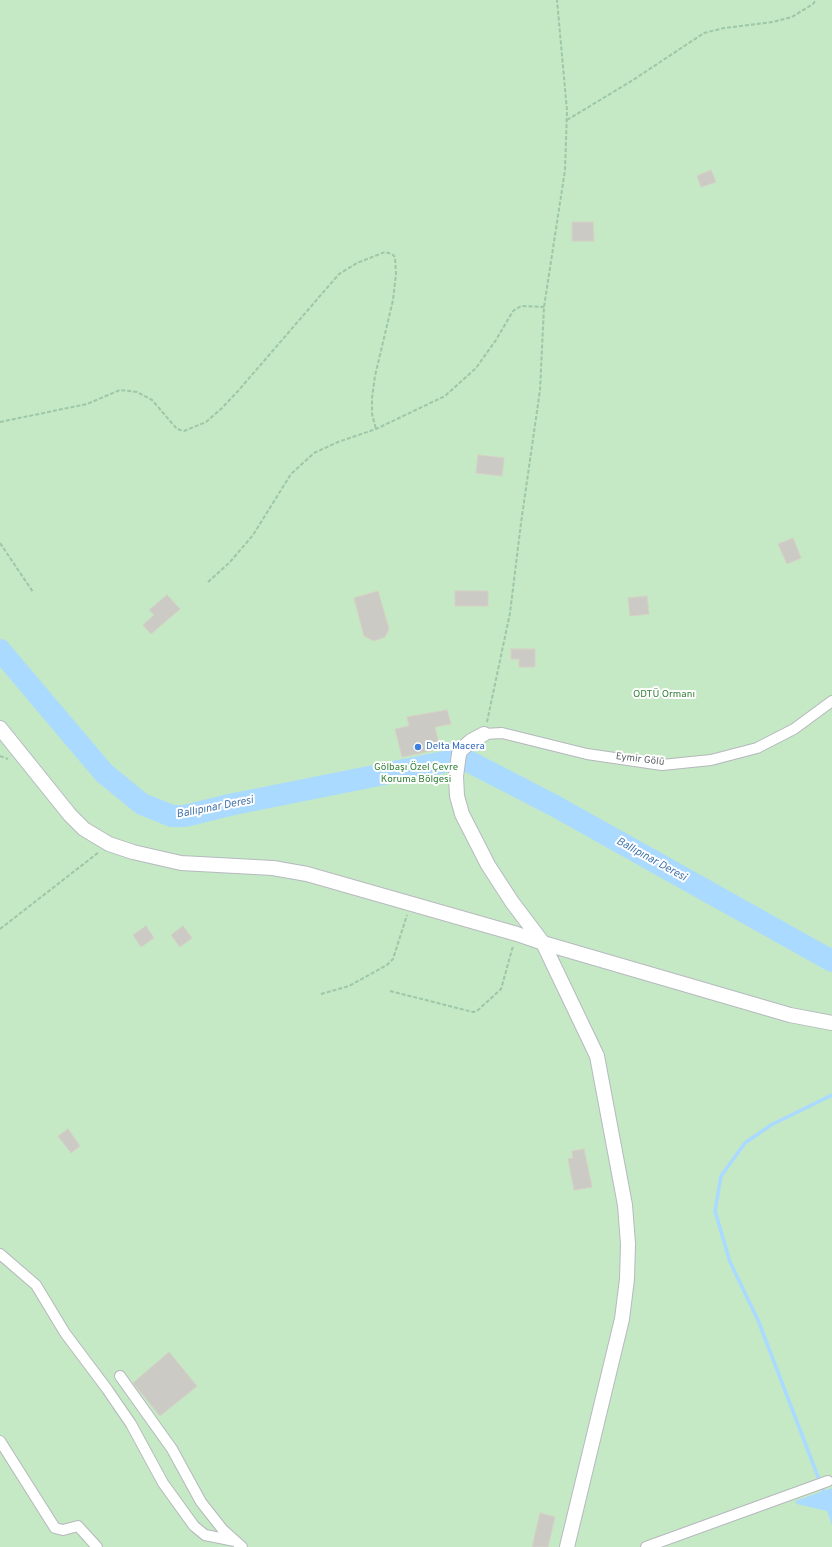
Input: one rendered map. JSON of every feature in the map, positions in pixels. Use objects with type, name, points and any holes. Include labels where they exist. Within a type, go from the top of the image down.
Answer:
[{"type":"street","name":"Eymir Gölü","points":[[484,734],[502,733],[587,754],[662,765],[711,760],[757,748],[794,728],[832,701]]},
{"type":"street","points":[[0,728],[70,815],[84,829],[109,844],[162,860],[273,868],[307,874],[517,934],[543,943],[790,1015],[832,1023]]},
{"type":"street","points":[[484,734],[471,742],[461,750],[459,754],[456,776],[457,796],[462,814],[488,865],[508,896],[543,943],[597,1056],[625,1205],[628,1244],[628,1279],[622,1319],[567,1547]]},
{"type":"street","points":[[0,1254],[36,1285],[65,1333],[131,1424],[163,1483],[194,1526],[205,1535],[238,1544]]},
{"type":"street","points":[[120,1376],[172,1449],[201,1502],[238,1544]]},
{"type":"street","points":[[0,1441],[54,1528],[63,1530],[78,1526],[97,1547]]},
{"type":"street","points":[[646,1547],[828,1481]]},
{"type":"path","points":[[484,734],[510,613],[540,390],[544,307],[565,170],[567,120],[557,0]]},
{"type":"path","points":[[567,120],[633,80],[704,33],[724,28],[773,22],[792,17],[813,4],[816,0]]},
{"type":"path","points":[[0,422],[87,404],[120,390],[137,392],[152,400],[177,429],[184,431],[206,422],[238,391],[339,274],[357,263],[386,252],[392,254],[394,258],[396,274],[393,300],[375,376],[372,398],[372,414],[376,429]]},
{"type":"path","points":[[208,582],[230,562],[253,535],[291,474],[300,464],[314,453],[326,447],[376,429],[429,405],[445,396],[476,368],[487,354],[513,311],[521,306],[544,307]]},
{"type":"path","points":[[0,543],[33,592]]},
{"type":"path","points":[[0,929],[109,844]]},
{"type":"path","points":[[321,994],[349,986],[387,965],[393,959],[410,904]]},
{"type":"path","points":[[390,991],[473,1012],[477,1011],[501,989],[517,934]]},
{"type":"green space","name":"Gölbaşı Özel Çevre Koruma Bölgesi","points":[[0,0],[832,0],[832,1547],[0,1547]]},
{"type":"water","points":[[832,1488],[832,1525],[827,1511],[797,1504],[795,1501]]},
{"type":"building","points":[[711,170],[716,182],[701,187],[697,176]]},
{"type":"building","points":[[572,222],[593,222],[594,241],[572,241]]},
{"type":"building","points":[[478,455],[504,458],[502,476],[476,473]]},
{"type":"building","points":[[793,538],[801,558],[787,564],[778,544]]},
{"type":"building","points":[[378,591],[389,629],[385,637],[374,641],[364,636],[354,598]]},
{"type":"building","points":[[455,591],[488,591],[488,606],[455,606]]},
{"type":"building","points":[[167,595],[180,609],[151,634],[143,625],[154,615],[149,610]]},
{"type":"building","points":[[647,596],[649,614],[630,616],[628,598]]},
{"type":"building","points":[[511,649],[535,649],[535,667],[519,667],[519,659],[511,659]]},
{"type":"building","points":[[447,710],[451,724],[435,727],[440,749],[402,757],[395,729],[409,726],[407,717]]},
{"type":"building","points":[[146,926],[154,938],[141,947],[133,935]]},
{"type":"building","points":[[183,926],[192,938],[180,947],[171,935]]},
{"type":"building","points":[[68,1129],[80,1146],[71,1153],[58,1136]]},
{"type":"building","points":[[584,1149],[592,1187],[574,1190],[568,1159],[573,1158],[572,1151]]},
{"type":"building","points":[[169,1352],[197,1386],[160,1416],[133,1383]]},
{"type":"building","points":[[540,1513],[555,1517],[548,1547],[532,1547]]},
{"type":"waterway","name":"Ballıpınar Deresi","points":[[0,650],[104,773],[142,804],[172,816],[185,816],[229,805],[449,761]]},
{"type":"waterway","name":"Ballıpınar Deresi","points":[[468,761],[555,806],[832,961]]},
{"type":"waterway","points":[[825,1495],[758,1320],[730,1262],[715,1211],[721,1176],[745,1143],[771,1125],[832,1095]]},
{"type":"place","name":"Delta Macera","points":[[418,747]]},
{"type":"park label","name":"ODTÜ Ormanı","points":[[664,695]]}]
